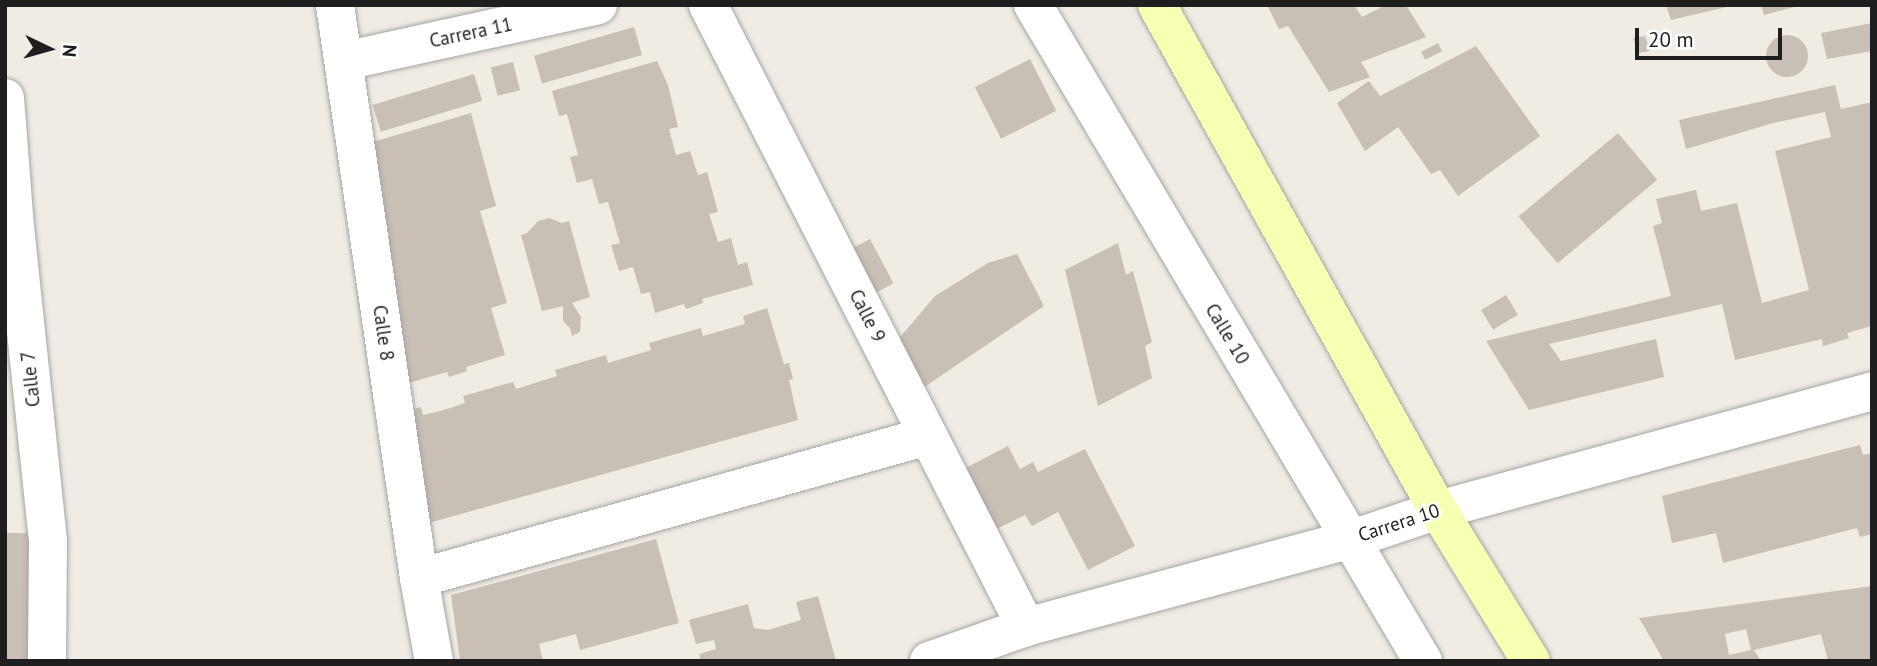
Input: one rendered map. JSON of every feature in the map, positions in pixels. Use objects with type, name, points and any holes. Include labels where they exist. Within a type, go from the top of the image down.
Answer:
[{"type":"main road","points":[[1157,5],[1438,510],[1531,661]]},
{"type":"street","name":"Calle 8","points":[[335,5],[419,578],[434,661]]},
{"type":"street","name":"Carrera 11","points":[[344,61],[598,5]]},
{"type":"street","name":"Calle 9","points":[[708,5],[1026,627]]},
{"type":"street","name":"Calle 10","points":[[1033,5],[1423,661]]},
{"type":"street","name":"Calle 7","points":[[5,98],[15,227],[48,541],[47,661]]},
{"type":"street","name":"Carrera 10","points":[[929,661],[1026,627],[1349,540],[1438,510],[1872,391]]},
{"type":"street","points":[[419,578],[929,436]]},
{"type":"building","points":[[1267,5],[1354,5],[1362,17],[1386,5],[1406,5],[1426,37],[1361,62],[1370,77],[1329,92],[1288,26],[1279,29]]},
{"type":"building","points":[[1666,5],[1731,5],[1731,6],[1671,20]]},
{"type":"building","points":[[1761,5],[1798,5],[1798,6],[1764,15]]},
{"type":"building","points":[[1872,23],[1872,51],[1827,59],[1821,33]]},
{"type":"building","points":[[634,27],[642,55],[542,84],[534,56]]},
{"type":"building","points":[[1787,35],[1802,41],[1808,56],[1802,71],[1787,77],[1772,71],[1766,56],[1772,41]]},
{"type":"building","points":[[1645,36],[1650,51],[1638,53],[1633,38]]},
{"type":"building","points":[[1438,43],[1442,51],[1425,60],[1421,52]]},
{"type":"building","points":[[1476,46],[1540,136],[1458,196],[1440,170],[1431,174],[1398,127],[1365,151],[1337,103],[1369,81],[1380,96]]},
{"type":"building","points":[[1030,59],[1056,111],[1001,139],[975,87]]},
{"type":"building","points":[[657,61],[668,85],[678,127],[669,129],[676,155],[690,151],[698,175],[707,172],[718,212],[709,214],[718,242],[731,238],[738,265],[747,262],[753,285],[702,299],[703,303],[686,309],[684,304],[655,313],[650,292],[641,294],[633,267],[619,271],[611,245],[620,243],[608,202],[599,204],[592,179],[577,183],[570,157],[578,155],[567,114],[559,116],[552,91]]},
{"type":"building","points":[[513,62],[520,90],[498,96],[491,68]]},
{"type":"building","points":[[474,74],[482,101],[381,132],[373,105]]},
{"type":"building","points":[[1835,85],[1841,109],[1872,102],[1872,326],[1847,333],[1849,338],[1823,346],[1822,339],[1735,360],[1722,304],[1549,344],[1561,361],[1656,339],[1664,377],[1529,410],[1486,341],[1671,296],[1653,226],[1662,223],[1656,199],[1696,190],[1701,211],[1737,203],[1762,303],[1809,290],[1775,151],[1831,137],[1825,112],[1773,123],[1686,149],[1679,120]]},
{"type":"building","points":[[471,113],[496,206],[480,211],[507,303],[491,308],[505,355],[466,367],[467,371],[449,377],[447,372],[405,384],[376,241],[390,237],[366,144]]},
{"type":"building","points":[[1618,133],[1657,180],[1558,263],[1518,217]]},
{"type":"building","points":[[549,218],[562,223],[569,221],[590,297],[572,303],[581,317],[580,332],[572,336],[570,328],[563,321],[563,306],[542,311],[521,235],[527,233],[538,221]]},
{"type":"building","points":[[870,239],[893,283],[865,298],[842,254]]},
{"type":"building","points":[[1118,243],[1126,275],[1133,271],[1152,342],[1145,346],[1152,378],[1098,406],[1065,270]]},
{"type":"building","points":[[1017,254],[1044,306],[920,390],[896,342],[935,296],[988,263]]},
{"type":"building","points":[[1506,295],[1518,315],[1493,330],[1481,310]]},
{"type":"building","points":[[767,308],[784,364],[789,363],[793,379],[789,380],[798,420],[425,524],[397,414],[421,407],[423,415],[444,410],[465,403],[463,396],[513,382],[516,389],[557,376],[555,370],[606,355],[608,363],[651,350],[649,343],[701,328],[703,336],[745,324],[743,316]]},
{"type":"building","points":[[1860,445],[1863,455],[1872,453],[1872,534],[1860,537],[1857,528],[1723,563],[1716,533],[1672,543],[1662,496]]},
{"type":"building","points":[[1008,446],[1020,469],[1033,462],[1038,472],[1085,449],[1135,546],[1088,570],[1058,512],[1032,526],[1025,515],[988,533],[956,473]]},
{"type":"building","points":[[5,533],[35,533],[28,661],[5,661]]},
{"type":"building","points":[[656,539],[679,623],[580,650],[576,634],[539,644],[543,661],[460,661],[451,595]]},
{"type":"building","points":[[1872,586],[1872,661],[1828,661],[1821,634],[1754,650],[1761,661],[1664,661],[1639,618]],"holes":[[[1746,629],[1751,650],[1729,655],[1725,634]]]},
{"type":"building","points":[[818,596],[836,661],[701,661],[699,654],[716,649],[714,640],[696,644],[689,620],[748,604],[754,628],[768,630],[801,620],[796,602]]}]
